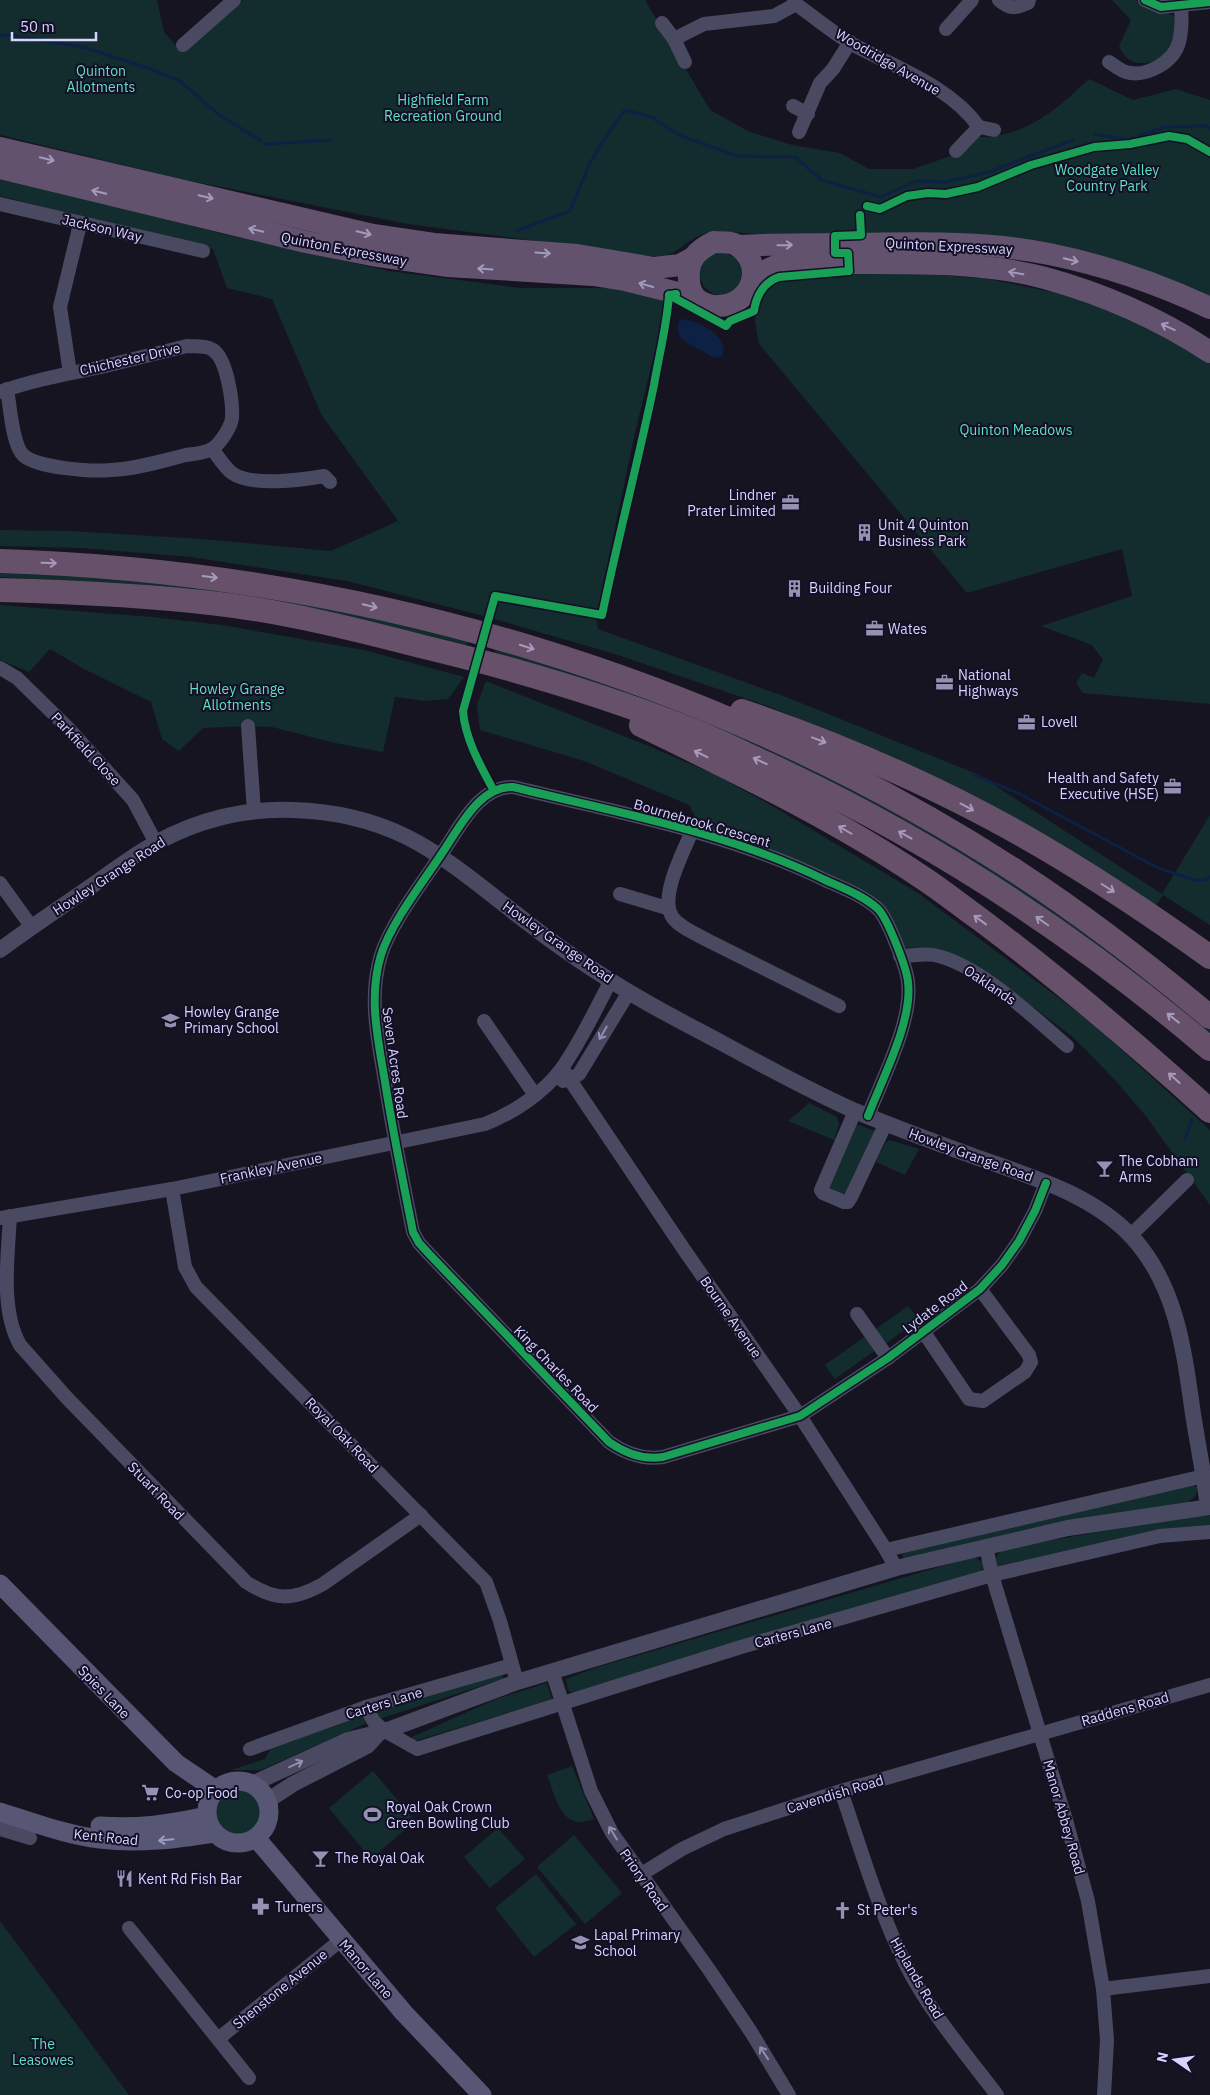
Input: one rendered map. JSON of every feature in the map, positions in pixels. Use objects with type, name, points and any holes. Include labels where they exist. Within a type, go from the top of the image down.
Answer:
[{"type":"highway","name":"Quinton Expressway","points":[[0,148],[373,235],[434,244],[577,255],[654,268],[680,265],[691,259]]},
{"type":"highway","name":"Quinton Expressway","points":[[0,168],[296,240],[372,255],[448,266],[593,275],[625,280],[694,297]]},
{"type":"highway","points":[[714,242],[739,246],[747,255],[752,266],[753,281],[746,295],[728,306],[713,307],[694,297],[689,284],[688,272],[691,259],[700,249],[714,242]]},
{"type":"highway","name":"Quinton Expressway","points":[[739,246],[898,243],[965,244],[1011,248],[1049,254],[1117,271],[1210,308]]},
{"type":"highway","name":"Quinton Expressway","points":[[753,281],[770,268],[791,263],[900,263],[998,270],[1044,278],[1106,298],[1183,334],[1210,352]]},
{"type":"highway","points":[[0,561],[78,564],[212,577],[346,600],[470,629],[645,685],[738,710],[774,722],[878,763],[937,791],[1045,848],[1142,909],[1210,957]]},
{"type":"highway","points":[[0,590],[76,592],[220,604],[343,626],[464,657],[633,707],[696,731],[820,788],[942,855],[1005,895],[1074,943],[1178,1022],[1210,1049]]},
{"type":"highway","points":[[556,683],[777,792],[849,832],[923,878],[1044,967],[1145,1052],[1210,1111]]},
{"type":"highway","points":[[645,685],[836,769],[953,832],[1088,920],[1210,1017]]},
{"type":"main road","name":"Spies Lane","points":[[0,1584],[176,1763],[216,1790]]},
{"type":"main road","points":[[234,1781],[252,1784],[260,1790],[267,1801],[269,1811],[268,1821],[256,1838],[247,1842],[234,1843],[223,1840],[211,1825],[208,1804],[216,1790],[224,1784],[234,1781]]},
{"type":"main road","name":"Kent Road","points":[[0,1799],[74,1821],[100,1826],[133,1828],[165,1825],[211,1825]]},
{"type":"main road","name":"Kent Road","points":[[0,1812],[69,1833],[99,1839],[126,1841],[166,1840],[211,1825]]},
{"type":"main road","name":"Manor Lane","points":[[256,1838],[404,2013],[482,2095]]},
{"type":"street","points":[[183,45],[234,0]]},
{"type":"street","points":[[946,29],[972,0]]},
{"type":"street","points":[[999,0],[1007,7],[1016,9],[1028,3],[1029,0]]},
{"type":"street","points":[[1145,0],[1161,7],[1210,2]]},
{"type":"street","points":[[674,39],[704,24],[774,16],[795,2]]},
{"type":"street","name":"Woodridge Avenue","points":[[795,2],[850,42],[947,96],[979,127]]},
{"type":"street","points":[[1109,62],[1127,72],[1146,72],[1160,68],[1179,44],[1182,24],[1180,6]]},
{"type":"street","points":[[662,23],[674,39],[685,62]]},
{"type":"street","points":[[799,132],[820,83],[833,69],[850,42]]},
{"type":"street","points":[[793,106],[808,114]]},
{"type":"street","points":[[956,151],[979,127],[994,130]]},
{"type":"street","name":"Jackson Way","points":[[0,204],[203,251]]},
{"type":"street","points":[[70,373],[60,307],[80,224]]},
{"type":"street","name":"Chichester Drive","points":[[187,346],[203,347],[214,350],[223,363],[231,398],[232,420],[225,434],[212,449],[148,464],[111,470],[54,467],[30,461],[21,453],[16,442],[3,390],[187,346]]},
{"type":"street","points":[[212,449],[232,473],[248,478],[289,482],[324,476],[330,482]]},
{"type":"street","name":"Parkfield Close","points":[[0,668],[17,678],[68,728],[133,800],[156,843]]},
{"type":"street","points":[[248,726],[254,811]]},
{"type":"street","name":"Bournebrook Crescent","points":[[441,856],[463,822],[483,799],[504,787],[514,787],[692,830],[771,855],[858,896],[878,910],[884,917],[900,956],[908,983],[908,1006],[902,1029],[862,1113]]},
{"type":"street","name":"Howley Grange Road","points":[[0,950],[31,926],[156,843],[215,819],[254,811],[323,812],[367,821],[403,834],[441,856],[532,927],[629,992],[762,1065],[862,1113],[1046,1183],[1090,1203],[1131,1235],[1157,1270],[1175,1311],[1182,1341],[1209,1507]]},
{"type":"street","points":[[667,908],[676,870],[692,830]]},
{"type":"street","name":"Seven Acres Road","points":[[394,1142],[373,1010],[375,983],[381,954],[391,932],[441,856]]},
{"type":"street","points":[[0,883],[31,926]]},
{"type":"street","points":[[620,894],[667,908],[673,918],[687,929],[839,1006]]},
{"type":"street","name":"Oaklands","points":[[900,956],[932,955],[949,959],[1004,992],[1066,1046]]},
{"type":"street","name":"Frankley Avenue","points":[[567,1073],[611,980]]},
{"type":"street","name":"Frankley Avenue","points":[[5,1217],[172,1189],[485,1124],[503,1117],[547,1084],[567,1073],[579,1074],[629,992]]},
{"type":"street","points":[[484,1022],[534,1095]]},
{"type":"street","name":"Bourne Avenue","points":[[567,1073],[686,1251],[800,1416],[896,1568]]},
{"type":"street","points":[[862,1113],[822,1190],[823,1193],[844,1202],[848,1202],[851,1197],[886,1123]]},
{"type":"street","name":"King Charles Road","points":[[394,1142],[414,1232],[419,1243],[609,1442],[621,1450],[638,1456],[663,1457],[800,1416]]},
{"type":"street","points":[[1131,1235],[1187,1180]]},
{"type":"street","name":"Lydate Road","points":[[800,1416],[888,1358],[980,1289],[1002,1265],[1019,1241],[1035,1211],[1046,1183]]},
{"type":"street","name":"Royal Oak Road","points":[[172,1189],[185,1267],[196,1288],[486,1582],[500,1621],[516,1682]]},
{"type":"street","name":"Stuart Road","points":[[5,1217],[7,1306],[14,1335],[20,1345],[80,1412],[246,1582],[265,1593],[277,1596],[288,1597],[310,1592],[420,1515]]},
{"type":"street","name":"Lydate Road","points":[[923,1331],[965,1395],[970,1399],[983,1401],[1025,1372],[1030,1362],[1029,1355],[980,1289]]},
{"type":"street","points":[[857,1314],[888,1358]]},
{"type":"street","points":[[886,1550],[1204,1476]]},
{"type":"street","name":"Carters Lane","points":[[252,1784],[348,1740],[382,1732],[516,1682],[896,1568],[1068,1528],[1209,1507]]},
{"type":"street","name":"Carters Lane","points":[[382,1732],[417,1749],[741,1647],[992,1575],[1160,1536],[1210,1532]]},
{"type":"street","name":"Manor Abbey Road","points":[[986,1546],[992,1575],[1066,1820],[1088,1901],[1104,1990],[1108,2040],[1104,2095]]},
{"type":"street","name":"Carters Lane","points":[[257,1751],[366,1707],[512,1665]]},
{"type":"street","name":"Priory Road","points":[[552,1671],[591,1791],[612,1833],[710,1971],[790,2095]]},
{"type":"street","name":"Raddens Road","points":[[1039,1734],[1210,1684]]},
{"type":"street","points":[[366,1707],[382,1732]]},
{"type":"street","name":"Carters Lane","points":[[267,1801],[293,1784],[367,1746],[382,1732]]},
{"type":"street","name":"Cavendish Road","points":[[640,1875],[682,1850],[724,1829],[841,1791],[1039,1734]]},
{"type":"street","name":"Hiplands Road","points":[[841,1791],[886,1920],[906,1964],[947,2030],[997,2095]]},
{"type":"street","points":[[0,1829],[30,1838]]},
{"type":"street","points":[[129,1928],[249,2078]]},
{"type":"street","name":"Shenstone Avenue","points":[[218,2039],[341,1940]]},
{"type":"street","points":[[1104,1990],[1210,1976]]},
{"type":"green space","points":[[0,0],[157,0],[164,32],[180,50],[243,0],[645,0],[710,110],[750,132],[792,145],[840,153],[869,169],[913,169],[965,151],[978,137],[995,136],[1026,127],[1052,111],[1089,79],[1133,100],[1176,89],[1210,100],[1210,304],[1123,262],[717,231],[702,234],[668,255],[650,256],[408,224],[181,179],[0,135]]},
{"type":"green space","points":[[1112,0],[1135,0],[1174,16],[1178,27],[1165,58],[1138,63],[1127,58],[1119,46],[1131,20]]},
{"type":"green space","points":[[0,175],[223,234],[389,271],[521,288],[611,288],[664,299],[662,322],[635,433],[596,618],[598,629],[786,697],[977,774],[1162,894],[1210,815],[1210,925],[1163,895],[1156,906],[884,754],[768,706],[615,654],[484,616],[347,581],[191,557],[81,548],[0,546],[0,530],[70,531],[202,539],[331,551],[398,521],[321,414],[272,299],[227,288],[213,249],[0,196]]},
{"type":"green space","points":[[725,253],[733,256],[739,262],[742,274],[739,286],[733,292],[717,295],[709,292],[703,286],[700,270],[703,262],[709,256]]},
{"type":"green space","name":"Quinton Meadows","points":[[879,271],[983,278],[1096,301],[1210,359],[1210,704],[1083,693],[1076,683],[1082,673],[1094,678],[1103,660],[1092,645],[1041,626],[1132,596],[1122,549],[967,593],[759,344],[755,321],[757,299],[772,280]]},
{"type":"green space","points":[[0,570],[66,573],[285,598],[469,639],[467,645],[355,618],[118,584],[0,577]]},
{"type":"green space","name":"Howley Grange Allotments","points":[[0,605],[152,617],[222,625],[364,650],[464,677],[448,699],[425,701],[395,697],[383,752],[335,743],[272,727],[248,726],[203,728],[179,751],[162,739],[151,702],[84,669],[50,649],[29,672],[0,660]]},
{"type":"green space","points":[[496,646],[674,708],[746,738],[817,771],[887,807],[1022,889],[1087,933],[1150,980],[1210,1029],[1210,1037],[1022,895],[558,672],[494,652]]},
{"type":"green space","points":[[486,681],[716,775],[776,808],[918,893],[1091,1022],[1210,1130],[1210,1205],[1145,1115],[1115,1080],[1074,1038],[1012,991],[918,948],[901,947],[882,908],[701,828],[689,805],[587,762],[480,730],[477,704]]},
{"type":"green space","points":[[809,1103],[837,1117],[839,1124],[834,1140],[788,1121]]},
{"type":"green space","points":[[856,1124],[875,1131],[847,1195],[842,1197],[829,1191],[828,1186]]},
{"type":"green space","points":[[890,1140],[919,1149],[905,1175],[876,1162],[886,1142]]},
{"type":"green space","points":[[908,1306],[919,1319],[884,1345],[873,1331]]},
{"type":"green space","points":[[867,1335],[877,1349],[835,1379],[825,1365]]},
{"type":"green space","points":[[1191,1484],[1197,1487],[1197,1493],[1186,1503],[905,1560],[900,1552]]},
{"type":"green space","points":[[1210,1515],[1210,1527],[997,1567],[996,1558],[1002,1549],[1166,1520]]},
{"type":"green space","points":[[973,1557],[983,1562],[983,1568],[979,1573],[572,1693],[568,1690],[566,1679],[598,1667]]},
{"type":"green space","points":[[503,1671],[503,1679],[379,1719],[376,1711]]},
{"type":"green space","points":[[547,1683],[552,1700],[414,1741],[412,1737],[496,1699]]},
{"type":"green space","points":[[363,1712],[367,1723],[261,1770],[231,1770],[265,1759],[270,1749]]},
{"type":"green space","points":[[572,1766],[594,1819],[580,1822],[571,1820],[561,1810],[554,1796],[547,1775]]},
{"type":"green space","name":"Royal Oak Crown Green Bowling Club","points":[[373,1771],[415,1821],[371,1859],[329,1808]]},
{"type":"green space","points":[[233,1787],[243,1787],[252,1791],[258,1797],[262,1811],[258,1825],[252,1831],[243,1835],[233,1835],[224,1831],[218,1825],[214,1816],[214,1806],[218,1797],[224,1791]]},
{"type":"green space","points":[[498,1828],[525,1859],[490,1888],[464,1857]]},
{"type":"green space","points":[[574,1835],[622,1893],[585,1924],[537,1867]]},
{"type":"green space","points":[[536,1874],[576,1924],[534,1957],[495,1908]]},
{"type":"green space","name":"The Leasowes","points":[[0,1921],[129,2095],[0,2095]]},
{"type":"water","points":[[683,319],[701,325],[717,336],[723,346],[723,352],[720,357],[713,357],[684,341],[678,328],[679,321]]},
{"type":"waterway","points":[[0,36],[10,35],[86,48],[148,68],[180,81],[218,114],[261,141]]},
{"type":"waterway","points":[[516,231],[570,211],[589,165],[604,139],[625,110],[651,117],[679,135],[737,156],[795,157],[822,180],[881,197],[917,181],[945,182],[989,172],[1073,140]]},
{"type":"waterway","points":[[1095,134],[1127,140],[1164,127],[1207,126],[1210,129]]},
{"type":"waterway","points":[[265,144],[331,140]]},
{"type":"waterway","points":[[974,775],[1018,793],[1158,868],[1194,880],[1204,880],[1210,877]]},
{"type":"waterway","points":[[1185,1139],[1192,1120]]},
{"type":"cycle path","points":[[1145,0],[1161,7],[1210,2]]},
{"type":"cycle path","points":[[867,206],[880,209],[907,196],[928,193],[946,194],[978,187],[1031,165],[1094,147],[1130,144],[1169,136],[1187,139],[1210,152]]},
{"type":"cycle path","points":[[669,295],[726,326],[730,321],[754,311],[762,290],[774,279],[849,271],[848,253],[835,253],[835,236],[861,235],[860,215]]},
{"type":"cycle path","points":[[494,791],[470,742],[463,711],[495,596],[602,615],[654,385],[665,329],[669,295],[676,294]]},
{"type":"cycle path","points":[[868,1116],[895,1050],[906,1014],[908,997],[907,976],[901,956],[882,914],[872,904],[846,889],[788,863],[711,836],[513,787],[502,788],[492,792],[474,806],[393,927],[381,955],[375,987],[377,1034],[391,1120],[413,1232],[419,1243],[430,1255],[609,1442],[635,1455],[649,1458],[663,1457],[800,1416],[888,1358],[980,1289],[1002,1265],[1019,1241],[1035,1211],[1046,1183]]},
{"type":"place","name":"Lindner Prater Limited","points":[[790,503]]},
{"type":"place","name":"Unit 4 Quinton Business Park","points":[[864,533]]},
{"type":"place","name":"Building Four","points":[[795,588]]},
{"type":"place","name":"Wates","points":[[874,629]]},
{"type":"place","name":"National Highways","points":[[944,683]]},
{"type":"place","name":"Lovell","points":[[1027,722]]},
{"type":"place","name":"Health and Safety Executive (HSE)","points":[[1173,786]]},
{"type":"place","name":"Howley Grange Primary School","points":[[170,1020]]},
{"type":"place","name":"The Cobham Arms","points":[[1105,1169]]},
{"type":"place","name":"Co-op Food","points":[[151,1793]]},
{"type":"place","name":"Royal Oak Crown Green Bowling Club","points":[[372,1815]]},
{"type":"place","name":"The Royal Oak","points":[[321,1858]]},
{"type":"place","name":"Kent Rd Fish Bar","points":[[124,1879]]},
{"type":"place","name":"Turners","points":[[261,1907]]},
{"type":"place","name":"St Peter's","points":[[843,1910]]},
{"type":"place","name":"Lapal Primary School","points":[[580,1943]]},
{"type":"park label","name":"Quinton Allotments","points":[[101,79]]},
{"type":"park label","name":"Highfield Farm Recreation Ground","points":[[443,108]]},
{"type":"park label","name":"Woodgate Valley Country Park","points":[[1107,178]]}]
